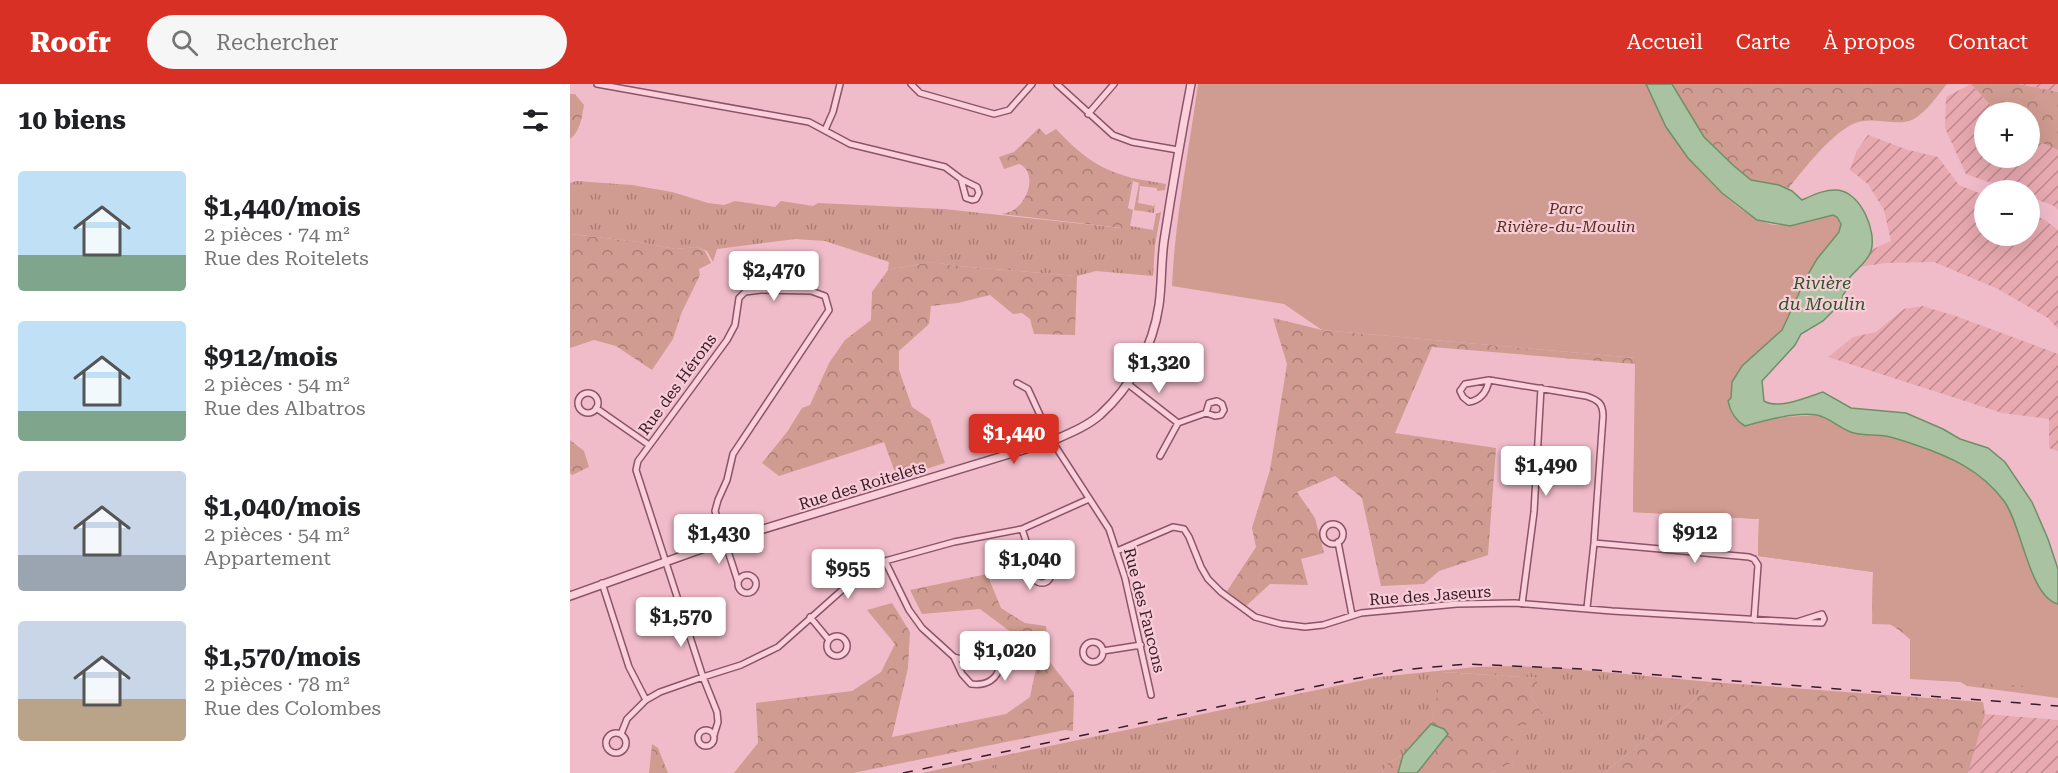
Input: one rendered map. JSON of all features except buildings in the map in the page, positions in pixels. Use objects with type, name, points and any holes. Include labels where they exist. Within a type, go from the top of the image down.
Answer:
[{"type":"street","points":[[597,84],[815,124],[854,145],[939,165],[950,169],[961,179]]},
{"type":"street","points":[[825,130],[833,112],[840,84]]},
{"type":"street","points":[[911,84],[920,93],[994,114],[1009,110],[1032,84]]},
{"type":"street","points":[[1057,84],[1088,114],[1119,138],[1179,150]]},
{"type":"street","points":[[1088,114],[1114,84]]},
{"type":"street","name":"Rue des Roitelets","points":[[570,596],[724,541],[1052,441],[1074,432],[1098,416],[1128,384],[1149,343],[1158,313],[1163,245],[1191,84]]},
{"type":"street","name":"Rue des Hérons","points":[[714,735],[718,722],[717,712],[703,676],[636,470],[638,461],[727,340],[735,325],[739,298],[745,292],[811,291],[825,296],[829,310],[823,321],[733,454],[728,480],[718,500],[716,511],[724,541]]},
{"type":"street","points":[[1489,381],[1486,390],[1478,398],[1469,402],[1460,391],[1465,384],[1489,381],[1586,396],[1601,404],[1604,416],[1587,608]]},
{"type":"street","name":"Rue des Faucons","points":[[1017,383],[1028,389],[1052,441],[1108,529],[1117,551],[1151,695]]},
{"type":"street","points":[[1128,384],[1178,423]]},
{"type":"street","points":[[1522,604],[1533,512],[1541,388]]},
{"type":"street","points":[[596,408],[649,446]]},
{"type":"street","points":[[1160,456],[1178,423],[1206,413]]},
{"type":"street","points":[[621,734],[627,719],[646,700],[660,692],[703,676],[741,665],[778,647],[859,575],[885,561],[954,542],[1022,529],[1089,499]]},
{"type":"street","name":"Rue des Jaseurs","points":[[1117,551],[1173,527],[1184,529],[1208,579],[1221,592],[1255,617],[1305,627],[1334,622],[1352,615],[1457,604],[1522,604],[1797,622]]},
{"type":"street","points":[[1022,529],[1035,568]]},
{"type":"street","points":[[724,541],[738,582]]},
{"type":"street","points":[[1338,542],[1352,615]]},
{"type":"street","points":[[1594,543],[1749,556],[1758,565],[1754,620]]},
{"type":"street","points":[[885,561],[909,610],[922,628],[954,657],[962,674],[971,684],[982,686],[999,672],[1000,664],[995,658],[965,660],[954,657]]},
{"type":"street","points":[[602,583],[629,667],[646,700]]},
{"type":"street","points":[[810,617],[829,640]]},
{"type":"street","points":[[1103,651],[1141,645]]},
{"type":"shaded area","points":[[1971,84],[1988,102],[1974,102],[1974,168],[2040,168],[2040,142],[2058,150],[2058,210],[2040,201],[2040,180],[1983,180],[1966,174],[1945,128],[1946,97]]},
{"type":"shaded area","points":[[2018,84],[2058,84],[2058,92]]},
{"type":"shaded area","points":[[1868,135],[1908,150],[1938,157],[1959,185],[1974,191],[1974,246],[2040,246],[2040,218],[2058,230],[2058,329],[2048,318],[1998,289],[1934,262],[1886,263],[1858,267],[1868,258],[1871,250],[1891,241],[1884,210],[1868,184],[1850,170],[1857,150]]},
{"type":"shaded area","points":[[1922,306],[1956,316],[2058,354],[2058,451],[2049,448],[2049,419],[2002,413],[1828,357],[1853,337],[1876,332],[1904,309]]},
{"type":"shaded area","points":[[1985,714],[2058,720],[2058,773],[1968,773]]},
{"type":"green space","name":"Parc Rivière-du-Moulin","points":[[1198,84],[1646,84],[1666,126],[1685,154],[1715,186],[1748,214],[1764,222],[1778,225],[1833,215],[1837,217],[1841,224],[1839,232],[1817,259],[1807,276],[1782,330],[1742,366],[1732,382],[1731,398],[1737,421],[1756,422],[1770,418],[1817,415],[1834,421],[1853,433],[1887,436],[1937,452],[1967,466],[1988,483],[2005,501],[2015,520],[2036,582],[2046,597],[2058,604],[2058,688],[1910,679],[1910,625],[1872,624],[1873,572],[1758,556],[1759,519],[1633,512],[1636,358],[1322,330],[1284,304],[1172,286],[1179,210]]},
{"type":"green space","points":[[1672,84],[1947,84],[1927,109],[1912,120],[1860,122],[1844,129],[1818,153],[1788,189],[1751,180],[1734,166],[1704,137]]},
{"type":"green space","points":[[1971,84],[2018,84],[2058,92],[2058,150],[2040,142],[2040,102],[1988,102]]},
{"type":"green space","points":[[570,94],[575,94],[584,105],[578,128],[570,139]]},
{"type":"green space","points":[[1039,128],[1046,135],[1056,129],[1090,160],[1108,170],[1132,178],[1122,228],[1001,214],[1012,211],[1020,205],[1027,193],[1029,179],[1025,168],[1019,164],[1004,169],[999,157],[1014,152]]},
{"type":"green space","points":[[1132,178],[1166,184],[1165,190],[1157,191],[1157,188],[1140,186],[1138,203],[1154,206],[1155,203],[1154,213],[1134,210],[1139,183],[1133,181],[1128,208],[1133,210],[1130,226],[1153,230],[1156,214],[1161,212],[1155,245],[1153,276],[1096,271],[1077,276],[931,262],[888,270],[889,262],[825,241],[795,239],[717,249],[713,262],[707,251],[697,247],[675,249],[639,242],[570,234],[570,183],[576,181],[632,185],[724,205],[735,201],[775,207],[781,201],[813,206],[818,203],[944,209],[1121,228]]},
{"type":"green space","points":[[570,234],[639,242],[675,249],[697,247],[705,251],[711,263],[699,269],[700,275],[681,314],[673,339],[652,370],[616,346],[594,340],[570,348]]},
{"type":"green space","points":[[931,262],[1077,276],[1075,335],[1034,334],[1030,319],[1022,313],[1013,314],[990,295],[958,303],[931,306],[929,324],[899,351],[899,370],[912,407],[930,419],[945,463],[897,478],[884,442],[779,476],[762,463],[787,432],[802,408],[810,405],[829,363],[845,340],[871,320],[872,292],[888,270]]},
{"type":"green space","points":[[1273,318],[1322,330],[1636,358],[2058,604],[2058,698],[1967,686],[1899,630],[1872,613],[1873,572],[1758,556],[1759,519],[1633,512],[1635,364],[1432,347],[1395,433],[1496,448],[1488,555],[1439,571],[1424,584],[1381,586],[1362,498],[1335,476],[1297,492],[1315,518],[1324,553],[1301,559],[1308,585],[1270,584],[1246,606],[1227,591],[1256,547],[1252,528],[1270,470],[1287,364]]},
{"type":"green space","points":[[570,440],[584,451],[589,467],[572,475],[570,473]]},
{"type":"green space","points":[[987,574],[1001,608],[1025,623],[1046,626],[1049,661],[1074,693],[1073,731],[1065,730],[853,773],[734,773],[758,743],[756,703],[852,691],[881,672],[895,644],[867,610],[892,603],[910,632],[908,668],[892,737],[1006,714],[1030,697],[1039,653],[980,609],[922,614],[910,590]]},
{"type":"green space","points":[[1515,666],[1711,682],[1688,705],[1604,773],[1490,773],[1514,762],[1497,728],[1544,716],[1531,696],[1538,678],[1443,672],[1431,724],[1403,755],[1388,763],[1382,773],[996,773],[992,758],[1379,677],[1476,667]]},
{"type":"green space","points":[[1442,672],[1539,678],[1531,696],[1544,716],[1543,722],[1498,729],[1517,743],[1514,762],[1490,773],[1417,773],[1432,754],[1444,729],[1431,724]]},
{"type":"green space","points":[[1711,682],[1983,702],[1985,714],[1968,773],[1604,773],[1688,705]]},
{"type":"green space","points":[[652,744],[658,748],[668,773],[649,773]]},
{"type":"green space","points":[[1403,755],[1398,773],[1382,773],[1388,763]]},
{"type":"green space","points":[[992,758],[996,773],[922,773]]},
{"type":"water","name":"Rivière du Moulin","points":[[1646,84],[1672,84],[1704,137],[1751,180],[1779,185],[1792,191],[1802,200],[1828,190],[1838,190],[1854,198],[1869,224],[1872,233],[1870,255],[1850,277],[1850,285],[1841,303],[1823,321],[1801,334],[1795,345],[1762,381],[1764,401],[1785,403],[1823,392],[1851,408],[1906,413],[1960,439],[1988,448],[2005,462],[2032,502],[2058,569],[2058,604],[2048,599],[2033,575],[2016,526],[2004,501],[1985,481],[1963,465],[1896,439],[1849,431],[1817,415],[1790,416],[1745,426],[1736,419],[1728,401],[1731,398],[1732,382],[1742,366],[1782,330],[1807,276],[1817,259],[1839,232],[1841,224],[1833,215],[1790,226],[1757,220],[1722,193],[1688,158],[1666,127]]},
{"type":"water","points":[[1431,724],[1444,729],[1448,734],[1417,773],[1398,773],[1403,755]]},
{"type":"railway","points":[[903,773],[1400,670],[1467,664],[1582,669],[2058,706]]}]
